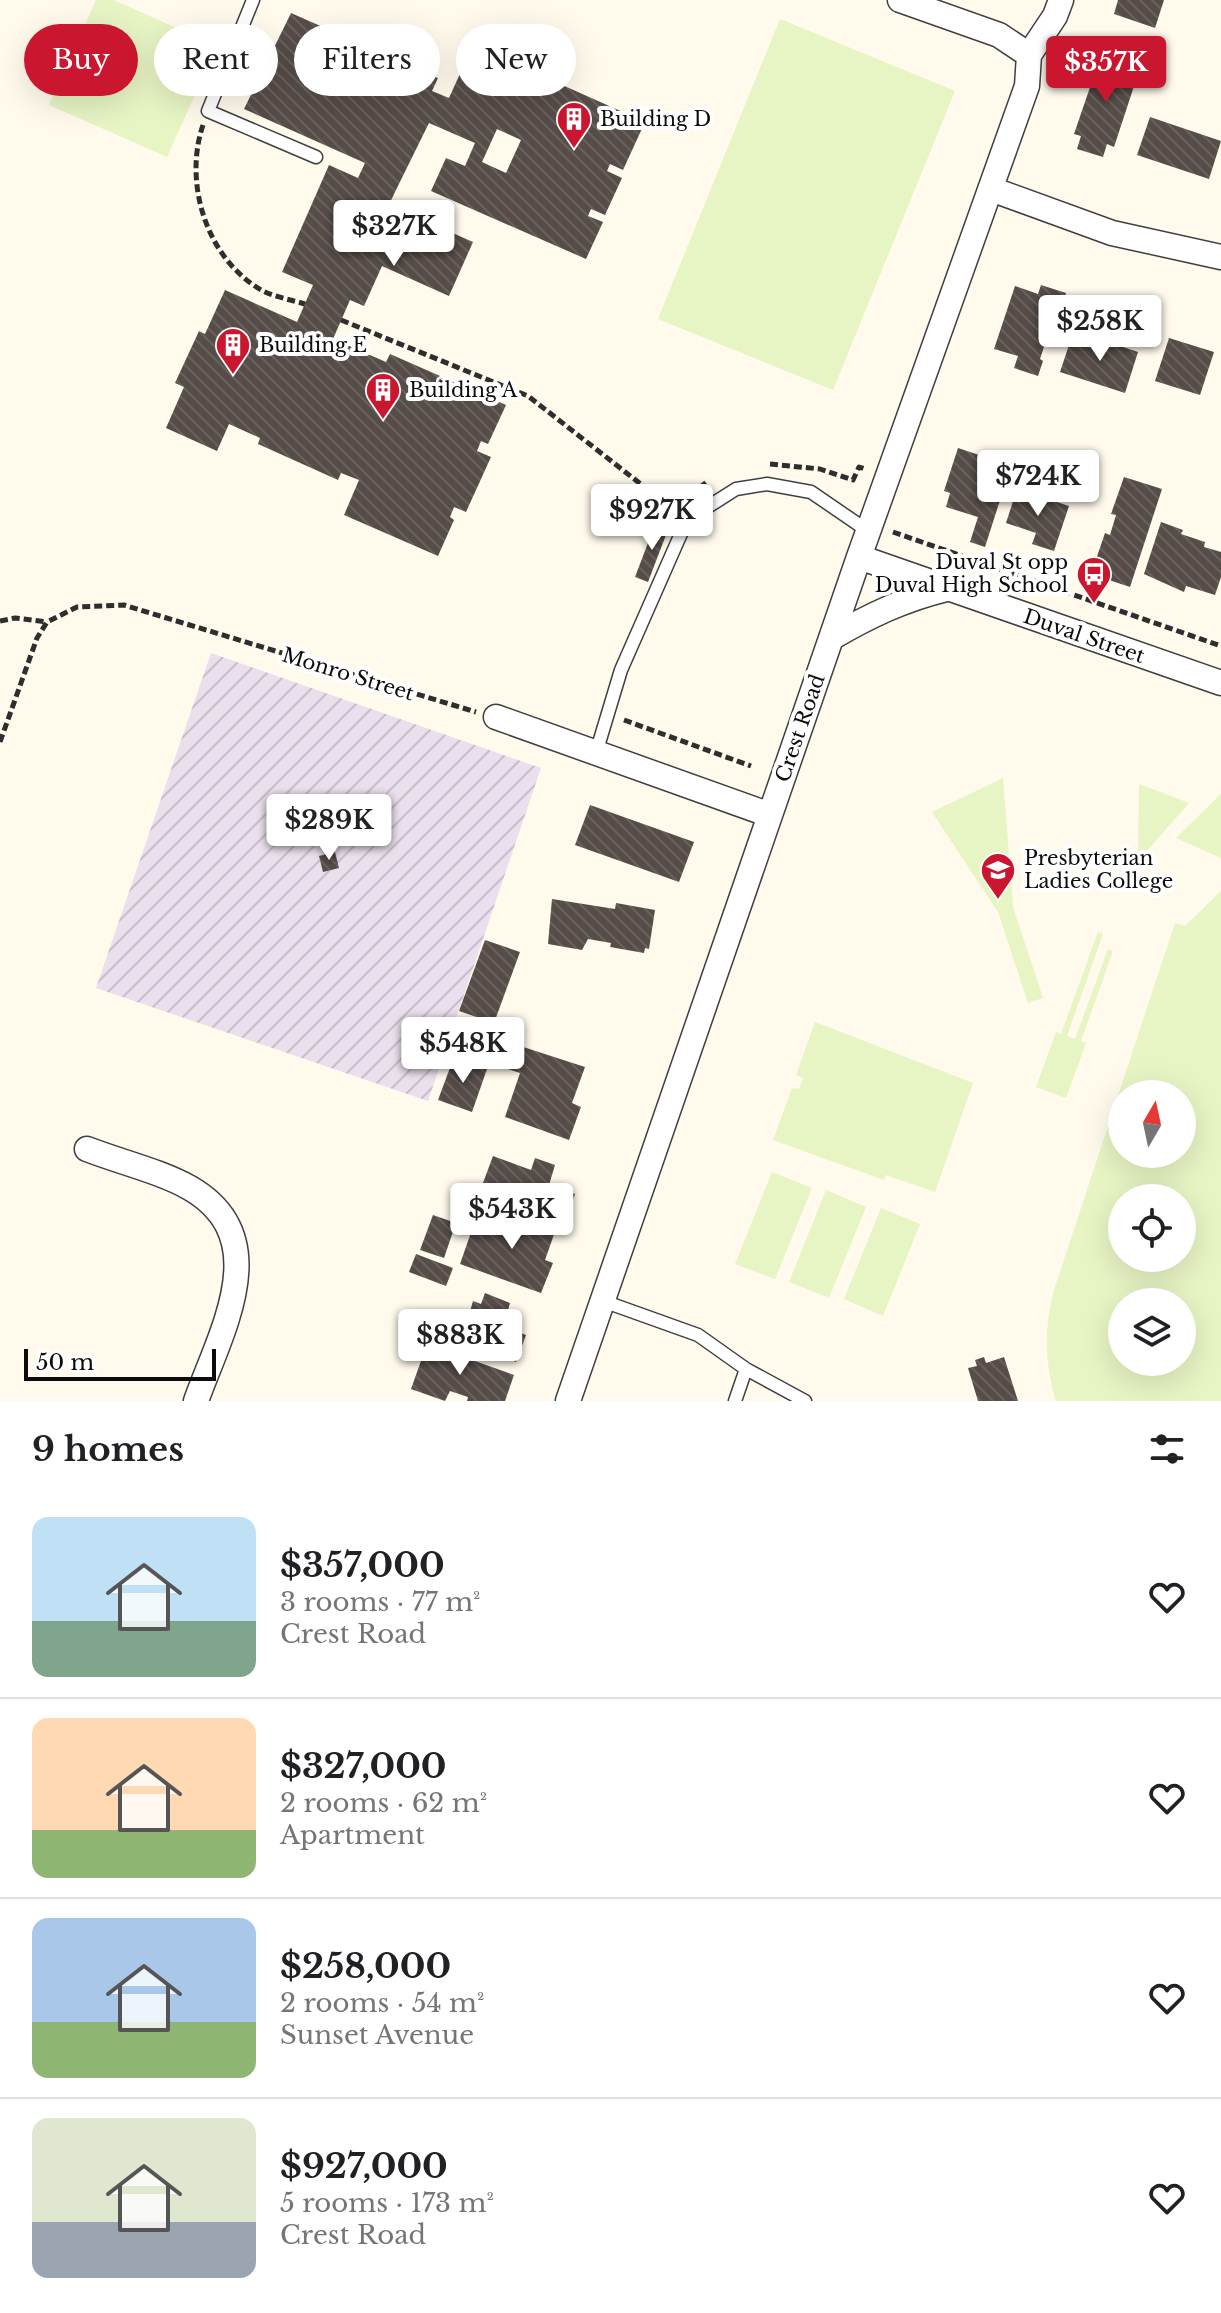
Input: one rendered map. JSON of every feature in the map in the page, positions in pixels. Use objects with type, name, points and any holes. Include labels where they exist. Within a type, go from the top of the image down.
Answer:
[{"type":"street","points":[[900,0],[999,35],[1029,55],[1055,16],[1061,0]]},
{"type":"street","name":"Crest Road","points":[[568,1401],[868,531],[1027,86],[1029,55]]},
{"type":"street","points":[[991,189],[1112,233],[1221,257]]},
{"type":"street","name":"Duval Street","points":[[859,557],[1221,683]]},
{"type":"street","points":[[831,638],[874,613],[911,597],[946,589]]},
{"type":"street","points":[[496,717],[770,815]]},
{"type":"street","points":[[87,1149],[189,1188],[217,1209],[234,1237],[239,1262],[235,1291],[196,1401]]},
{"type":"lane","points":[[253,0],[208,111],[316,157]]},
{"type":"lane","points":[[596,753],[621,670],[687,520],[736,489],[767,484],[811,492],[868,531]]},
{"type":"lane","points":[[603,1301],[698,1335],[746,1369],[800,1400]]},
{"type":"lane","points":[[735,1401],[746,1369]]},
{"type":"path","points":[[208,111],[195,150],[196,189],[217,251],[263,291],[305,304]]},
{"type":"path","points":[[341,320],[528,396],[678,513],[694,490],[719,476]]},
{"type":"path","points":[[761,465],[775,463],[820,469],[853,480],[859,467],[867,470]]},
{"type":"path","points":[[893,532],[1221,646]]},
{"type":"path","name":"Monro Street","points":[[47,622],[77,607],[124,605],[496,717]]},
{"type":"path","points":[[0,621],[15,618],[47,622],[37,638],[0,742]]},
{"type":"path","points":[[627,720],[751,766]]},
{"type":"shaded area","points":[[211,653],[541,768],[428,1101],[96,988]]},
{"type":"green space","points":[[96,0],[114,0],[168,24],[154,24],[154,96],[194,96],[167,157],[49,105],[53,96],[138,96],[138,24],[85,24]]},
{"type":"green space","points":[[780,19],[955,91],[833,390],[658,319]]},
{"type":"green space","points":[[1003,778],[1013,907],[1043,998],[1028,1003],[998,912],[932,812]]},
{"type":"green space","points":[[1139,784],[1189,803],[1137,862],[1134,857],[1138,854]]},
{"type":"green space","points":[[1221,794],[1221,858],[1176,838]]},
{"type":"green space","points":[[1221,891],[1221,1401],[1056,1401],[1049,1372],[1049,1316],[1055,1287],[1108,1126],[1108,1168],[1196,1168],[1196,1080],[1123,1080],[1175,923],[1185,926]]},
{"type":"green space","points":[[1098,932],[1103,934],[1067,1036],[1075,1039],[1108,949],[1113,951],[1081,1041],[1086,1043],[1066,1098],[1036,1087],[1056,1032],[1061,1034]]},
{"type":"green space","points":[[815,1022],[973,1083],[935,1192],[886,1175],[884,1180],[773,1140],[792,1088],[799,1089],[803,1078],[796,1075]]},
{"type":"green space","points":[[772,1172],[812,1188],[775,1279],[735,1264]]},
{"type":"green space","points":[[826,1190],[866,1207],[829,1298],[789,1282]]},
{"type":"green space","points":[[881,1208],[920,1224],[883,1316],[844,1299]]},
{"type":"building","points":[[1118,0],[1164,0],[1155,28],[1114,14]]},
{"type":"building","points":[[291,13],[316,24],[294,24],[294,96],[440,94],[449,98],[456,83],[456,96],[576,96],[576,91],[645,122],[623,170],[610,164],[607,171],[622,178],[605,215],[591,209],[588,216],[603,222],[586,259],[431,191],[446,158],[465,166],[475,143],[429,123],[394,194],[389,205],[473,242],[449,296],[382,266],[364,306],[350,300],[333,339],[386,362],[390,354],[506,405],[488,444],[481,441],[477,451],[491,457],[466,512],[454,507],[450,517],[454,520],[438,556],[344,515],[359,480],[341,473],[338,480],[258,444],[260,438],[229,424],[217,451],[166,428],[184,387],[175,383],[199,331],[205,334],[225,290],[297,322],[313,285],[282,272],[329,165],[358,178],[365,163],[244,109],[250,96],[278,96],[278,40]],"holes":[[[497,129],[521,140],[506,173],[482,162]]]},
{"type":"building","points":[[1110,50],[1136,59],[1132,72],[1138,74],[1114,147],[1107,144],[1103,157],[1077,149],[1081,136],[1074,134],[1099,61],[1105,63]]},
{"type":"building","points":[[1150,117],[1221,141],[1209,179],[1137,155]]},
{"type":"building","points":[[1041,285],[1066,293],[1061,309],[1057,308],[1040,359],[1043,361],[1038,376],[1014,368],[1018,356],[994,349],[1015,286],[1038,294]]},
{"type":"building","points":[[1124,300],[1149,308],[1139,338],[1115,330]]},
{"type":"building","points":[[1072,336],[1103,346],[1105,341],[1138,352],[1125,393],[1060,372]]},
{"type":"building","points":[[1169,338],[1214,352],[1200,395],[1155,381]]},
{"type":"building","points":[[958,448],[1003,463],[994,491],[1002,494],[985,547],[970,542],[978,517],[946,507],[950,493],[944,491]]},
{"type":"building","points":[[1124,477],[1162,489],[1130,587],[1091,574],[1105,533],[1110,535],[1116,515],[1111,514]]},
{"type":"building","points":[[1017,489],[1069,506],[1054,551],[1032,544],[1036,533],[1006,523]]},
{"type":"building","points":[[656,522],[669,527],[648,582],[635,577]]},
{"type":"building","points":[[1161,522],[1183,530],[1181,534],[1205,542],[1204,547],[1221,552],[1221,577],[1215,595],[1186,586],[1184,592],[1144,574]]},
{"type":"building","points":[[590,805],[694,842],[679,882],[575,845]]},
{"type":"building","points":[[335,852],[339,868],[323,872],[319,856]]},
{"type":"building","points":[[552,899],[615,909],[616,903],[655,910],[649,949],[645,948],[644,953],[610,947],[611,943],[588,939],[582,950],[548,944]]},
{"type":"building","points":[[485,940],[520,952],[494,1023],[459,1011]]},
{"type":"building","points":[[514,1044],[585,1067],[572,1103],[581,1107],[569,1140],[505,1117],[520,1073],[505,1068]]},
{"type":"building","points":[[454,1057],[487,1069],[472,1112],[438,1100]]},
{"type":"building","points":[[493,1156],[531,1170],[535,1158],[555,1165],[549,1185],[575,1194],[565,1222],[480,1191]]},
{"type":"building","points":[[513,1211],[557,1226],[545,1260],[553,1263],[541,1293],[460,1264],[476,1218],[507,1229]]},
{"type":"building","points":[[433,1215],[456,1223],[444,1258],[420,1250]]},
{"type":"building","points":[[416,1254],[453,1268],[446,1286],[409,1272]]},
{"type":"building","points":[[485,1293],[510,1303],[508,1310],[519,1313],[513,1330],[526,1335],[516,1362],[455,1340],[464,1313],[469,1315],[473,1301],[481,1304]]},
{"type":"building","points":[[427,1344],[514,1375],[505,1401],[467,1401],[468,1397],[450,1391],[445,1401],[411,1389]]},
{"type":"building","points":[[984,1357],[986,1363],[1004,1357],[1018,1401],[978,1401],[968,1368],[977,1366],[975,1360]]},
{"type":"place","name":"Building D","points":[[574,150]]},
{"type":"place","name":"Building E","points":[[233,376]]},
{"type":"place","name":"Building A","points":[[383,421]]},
{"type":"place","name":"Duval St opp Duval High School","points":[[1094,605]]},
{"type":"place","name":"Presbyterian Ladies College","points":[[998,901]]}]
